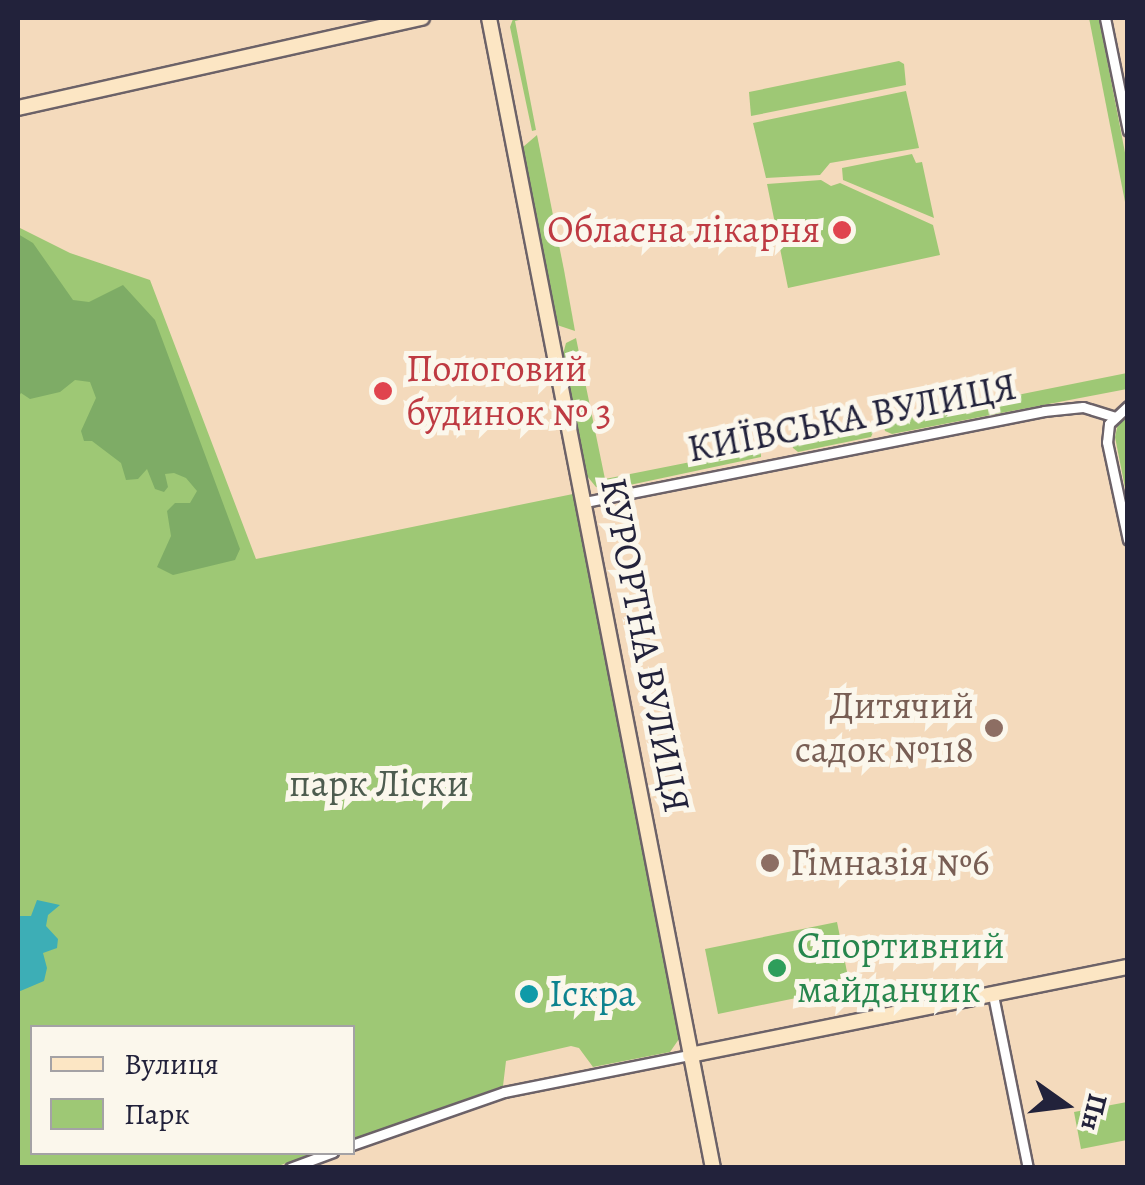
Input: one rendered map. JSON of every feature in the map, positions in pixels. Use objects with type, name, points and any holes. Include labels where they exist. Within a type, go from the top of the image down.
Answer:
[{"type":"main road","points":[[18,108],[422,18]]},
{"type":"main road","name":"КУРОРТНА ВУЛИЦЯ","points":[[489,18],[713,1168]]},
{"type":"main road","points":[[690,1055],[1128,967]]},
{"type":"street","points":[[1106,18],[1128,130]]},
{"type":"street","points":[[1128,406],[1109,424],[1106,442],[1128,540]]},
{"type":"street","name":"КИЇВСЬКА ВУЛИЦЯ","points":[[585,502],[1044,411],[1083,407],[1115,417]]},
{"type":"street","points":[[993,994],[1028,1168]]},
{"type":"street","points":[[355,1145],[504,1092],[690,1055]]},
{"type":"street","points":[[290,1168],[324,1155]]},
{"type":"green space","points":[[527,18],[515,21],[536,130],[532,131],[510,27],[513,19]]},
{"type":"green space","points":[[1089,18],[1099,18],[1127,163],[1127,212]]},
{"type":"green space","points":[[899,61],[904,64],[906,85],[751,116],[749,92]]},
{"type":"green space","points":[[906,91],[919,148],[830,163],[820,175],[766,178],[753,123]]},
{"type":"green space","points":[[537,135],[575,331],[557,325],[523,147]]},
{"type":"green space","points":[[912,154],[916,163],[922,162],[934,218],[843,180],[842,168]]},
{"type":"green space","points":[[821,180],[831,186],[840,183],[933,225],[940,255],[788,288],[767,184]]},
{"type":"green space","name":"парк Ліски","points":[[18,227],[70,253],[150,280],[256,559],[573,494],[679,1039],[670,1052],[593,1067],[579,1048],[571,1046],[506,1061],[503,1086],[355,1138],[355,1025],[30,1025],[30,1155],[310,1155],[275,1167],[18,1167]]},
{"type":"green space","points":[[18,234],[33,243],[73,300],[89,302],[123,285],[155,320],[240,549],[235,560],[173,575],[157,567],[171,536],[167,511],[175,503],[190,503],[197,491],[186,478],[174,473],[165,474],[168,487],[164,492],[155,489],[147,469],[138,479],[126,480],[121,463],[92,441],[84,441],[81,431],[96,398],[90,382],[75,380],[60,392],[30,399],[21,393],[18,398]]},
{"type":"green space","points":[[576,338],[605,479],[761,448],[761,457],[611,489],[596,487],[587,476],[563,354],[566,343]]},
{"type":"green space","points":[[1127,373],[1127,389],[892,434],[885,431],[883,422]]},
{"type":"green space","points":[[1127,411],[1127,498],[1115,437],[1119,419]]},
{"type":"green space","points":[[877,423],[871,437],[798,452],[791,441]]},
{"type":"green space","name":"Спортивний майданчик","points":[[837,922],[850,987],[718,1014],[705,949]]},
{"type":"green space","points":[[1127,1102],[1127,1140],[1081,1149],[1074,1112]]},
{"type":"water","points":[[37,900],[60,905],[48,915],[46,926],[58,939],[57,948],[43,953],[47,968],[44,981],[18,992],[18,916],[31,916]]},
{"type":"place","name":"Обласна лікарня","points":[[842,230]]},
{"type":"place","name":"Пологовий будинок № 3","points":[[383,391]]},
{"type":"place","name":"Дитячий садок №118","points":[[994,728]]},
{"type":"place","name":"Гімназія №6","points":[[770,863]]},
{"type":"place","name":"Спортивний майданчик","points":[[777,968]]},
{"type":"place","name":"Іскра","points":[[529,994]]}]
